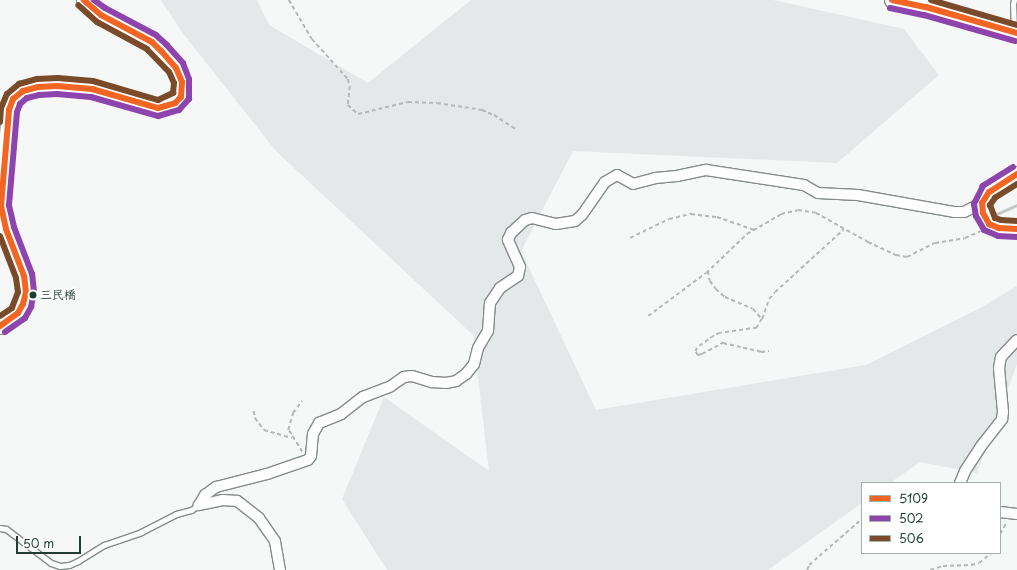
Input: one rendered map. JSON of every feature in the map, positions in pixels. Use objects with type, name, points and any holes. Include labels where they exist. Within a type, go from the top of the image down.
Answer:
[{"type":"main road","points":[[0,326],[18,313],[23,304],[26,292],[24,276],[6,229],[1,206],[9,110],[13,99],[23,91],[38,87],[57,86],[92,89],[158,108],[175,103],[181,97],[182,82],[176,68],[152,42],[101,15],[84,0]]},
{"type":"main road","points":[[892,0],[926,7],[1016,33]]},
{"type":"main road","points":[[1017,174],[989,192],[982,203],[983,213],[989,224],[999,228],[1017,229]]},
{"type":"street","points":[[200,506],[205,495],[216,487],[267,474],[308,460],[311,456],[313,434],[319,423],[341,414],[362,397],[391,386],[404,377],[412,376],[432,382],[446,383],[456,381],[466,374],[474,364],[478,348],[488,331],[490,303],[500,288],[518,276],[520,267],[508,240],[510,233],[517,225],[532,218],[556,224],[575,221],[582,215],[605,182],[610,178],[616,176],[633,184],[655,178],[677,176],[706,170],[804,186],[818,193],[858,195],[954,212],[964,212],[982,203]]},
{"type":"street","points":[[961,482],[982,445],[1002,419],[1004,412],[999,368],[1001,357],[1017,340]]},
{"type":"street","points":[[200,506],[223,500],[237,502],[248,508],[259,518],[272,535],[280,570]]},
{"type":"street","points":[[1001,512],[1017,514]]},
{"type":"lane","points":[[1014,0],[1016,33]]},
{"type":"lane","points":[[0,528],[6,529],[51,563],[60,566],[78,562],[104,545],[141,532],[176,514],[200,506]]},
{"type":"path","points":[[289,0],[315,43],[348,78],[350,86],[347,100],[348,105],[358,114],[408,102],[436,103],[482,110],[494,115],[516,130]]},
{"type":"path","points":[[648,316],[708,270],[747,234],[781,214],[798,210],[816,213],[896,255],[907,257],[935,243],[965,238],[981,231],[989,224]]},
{"type":"path","points":[[630,238],[669,219],[691,214],[717,216],[754,230]]},
{"type":"path","points":[[769,351],[761,352],[723,344],[702,354],[698,355],[696,352],[697,348],[720,333],[758,328],[769,299],[775,292],[844,229]]},
{"type":"path","points":[[708,270],[710,281],[716,289],[725,297],[753,309],[762,319]]},
{"type":"path","points":[[302,401],[293,413],[288,430],[308,460]]},
{"type":"path","points":[[254,411],[255,418],[264,430],[292,438]]},
{"type":"path","points":[[807,570],[814,560],[861,520]]},
{"type":"path","points":[[1001,531],[1003,525],[1007,522]]},
{"type":"path","points":[[930,570],[943,566],[971,565],[979,563],[989,554]]},
{"type":"shaded area","points":[[161,0],[257,0],[269,25],[368,83],[471,0],[773,0],[904,29],[939,75],[837,163],[573,151],[521,251],[596,410],[866,365],[980,308],[1017,286],[1017,364],[977,473],[920,462],[891,482],[861,482],[861,504],[768,570],[387,570],[342,499],[384,397],[489,471],[473,335],[276,151],[185,36]]},
{"type":"waterway","points":[[997,214],[1017,205]]},
{"type":"transit line","name":"5109","points":[[0,326],[18,313],[23,304],[26,292],[24,276],[6,229],[1,206],[9,110],[13,99],[23,91],[38,87],[57,86],[92,89],[158,108],[175,103],[181,97],[182,82],[176,68],[161,51],[152,42],[101,15],[84,0]]},
{"type":"transit line","name":"502","points":[[5,332],[25,318],[31,307],[34,292],[32,274],[14,227],[9,205],[17,112],[20,104],[27,98],[39,95],[57,94],[91,97],[158,116],[179,110],[189,99],[189,79],[183,63],[167,45],[156,35],[105,8],[94,0]]},
{"type":"transit line","name":"5109","points":[[892,0],[926,7],[1017,33]]},
{"type":"transit line","name":"506","points":[[931,0],[1017,25]]},
{"type":"transit line","name":"506","points":[[0,122],[1,108],[7,94],[19,84],[37,79],[58,78],[93,81],[158,100],[173,93],[174,83],[169,72],[147,49],[97,22],[78,5]]},
{"type":"transit line","name":"502","points":[[890,8],[924,15],[1015,41]]},
{"type":"transit line","name":"502","points":[[1013,167],[983,186],[974,204],[976,216],[984,230],[998,236],[1017,237]]},
{"type":"transit line","name":"5109","points":[[1017,174],[989,192],[982,203],[983,213],[989,224],[999,228],[1017,229]]},
{"type":"transit line","name":"506","points":[[1017,184],[995,198],[990,205],[995,218],[1017,221]]},
{"type":"transit line","name":"506","points":[[0,236],[16,278],[18,292],[12,308],[0,316]]},
{"type":"place","name":"三民橋","points":[[33,295]]}]
